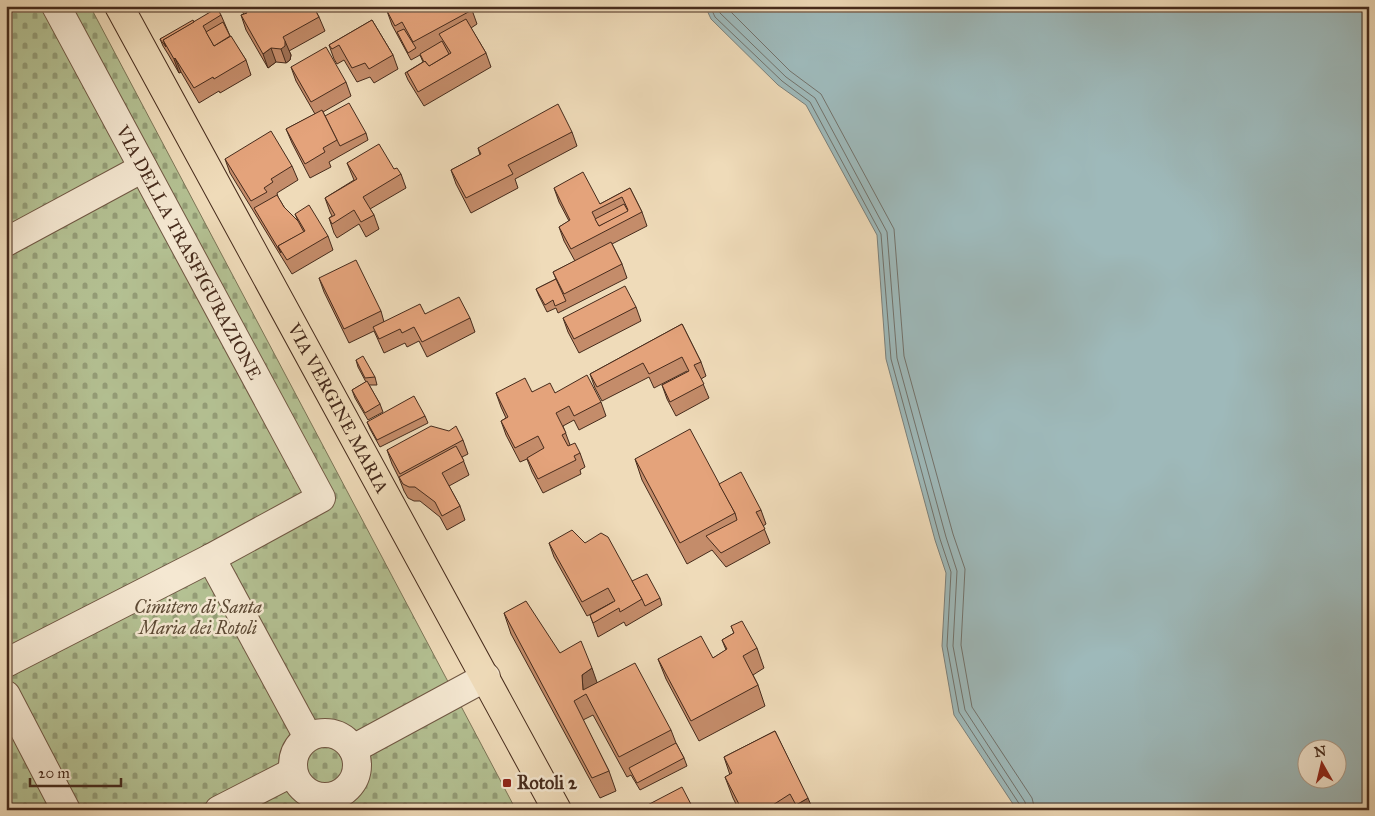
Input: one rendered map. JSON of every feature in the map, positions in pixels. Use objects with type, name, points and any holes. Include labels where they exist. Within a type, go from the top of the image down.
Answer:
[{"type":"main road","name":"VIA VERGINE MARIA","points":[[119,6],[557,810]]},
{"type":"lane","name":"VIA DELLA TRASFIGURAZIONE","points":[[56,6],[321,498],[211,558]]},
{"type":"lane","points":[[6,242],[143,168]]},
{"type":"lane","points":[[6,663],[211,558],[308,736]]},
{"type":"lane","points":[[353,749],[486,677]]},
{"type":"lane","points":[[6,695],[66,810]]},
{"type":"lane","points":[[323,733],[338,736],[347,741],[353,749],[357,760],[357,771],[340,803],[314,796],[304,791],[297,782],[292,762],[300,743],[308,736],[323,733]]},
{"type":"lane","points":[[219,810],[293,772]]},
{"type":"green space","name":"Cimitero di Santa Maria dei Rotoli","points":[[6,6],[90,6],[516,810],[6,810]]},
{"type":"water","points":[[705,6],[1369,6],[1369,810],[1017,810],[954,715],[942,646],[946,573],[935,540],[886,359],[877,235],[806,105],[778,85],[711,19]]},
{"type":"building","points":[[242,6],[313,6],[319,17],[283,37],[285,46],[281,49],[271,48],[263,54],[241,15],[247,13]]},
{"type":"building","points":[[396,6],[416,6],[418,9],[424,6],[470,6],[472,10],[413,42],[402,22],[395,26],[387,11]]},
{"type":"building","points":[[217,8],[221,15],[203,26],[214,46],[231,36],[246,60],[214,79],[213,77],[194,88],[163,40]]},
{"type":"building","points":[[466,19],[486,53],[418,92],[407,72],[425,61],[429,66],[451,53],[439,34]]},
{"type":"building","points":[[193,20],[194,22],[163,40],[166,47],[160,39]]},
{"type":"building","points":[[372,20],[393,55],[369,69],[365,63],[352,68],[339,45],[332,49],[329,45]]},
{"type":"building","points":[[223,22],[230,36],[214,46],[206,32]]},
{"type":"building","points":[[404,29],[416,48],[408,53],[397,32]]},
{"type":"building","points":[[442,41],[449,54],[429,66],[424,62],[420,54]]},
{"type":"building","points":[[326,47],[346,82],[311,102],[291,67]]},
{"type":"building","points":[[349,103],[366,133],[340,146],[325,116]]},
{"type":"building","points":[[558,104],[572,132],[508,165],[513,174],[466,198],[451,170],[481,154],[478,148]]},
{"type":"building","points":[[322,110],[337,140],[323,148],[325,152],[305,164],[286,129]]},
{"type":"building","points":[[271,131],[292,166],[271,179],[273,182],[264,188],[267,192],[251,201],[225,159]]},
{"type":"building","points":[[379,144],[394,169],[397,168],[401,174],[363,197],[374,215],[361,222],[354,210],[332,224],[329,218],[335,215],[325,198],[357,179],[347,163]]},
{"type":"building","points":[[583,172],[600,204],[630,188],[642,212],[571,249],[559,227],[570,220],[554,188]],"holes":[[[622,197],[628,210],[599,226],[592,212]]]},
{"type":"building","points":[[277,195],[284,207],[298,221],[304,232],[278,246],[281,253],[254,208]]},
{"type":"building","points":[[624,204],[628,211],[599,226],[595,219]]},
{"type":"building","points":[[309,205],[328,236],[287,260],[278,246],[305,231],[295,214]]},
{"type":"building","points":[[611,242],[622,264],[564,294],[553,272]]},
{"type":"building","points":[[356,260],[381,311],[344,329],[319,278]]},
{"type":"building","points":[[556,279],[566,301],[555,306],[553,300],[545,305],[536,289]]},
{"type":"building","points":[[625,286],[636,307],[574,339],[563,318]]},
{"type":"building","points":[[459,297],[470,318],[422,342],[414,327],[402,333],[400,329],[379,339],[373,327],[420,304],[425,314]]},
{"type":"building","points":[[682,324],[701,362],[694,365],[704,384],[670,402],[662,385],[689,371],[682,357],[649,374],[643,363],[597,387],[590,374]]},
{"type":"building","points":[[363,356],[375,377],[365,378],[356,360]]},
{"type":"building","points":[[587,375],[601,402],[574,416],[569,406],[556,413],[566,433],[562,435],[568,446],[575,443],[580,453],[574,456],[576,460],[538,479],[527,458],[544,448],[538,436],[515,448],[501,421],[508,417],[496,393],[525,378],[532,392],[550,383],[555,393]]},
{"type":"building","points":[[367,381],[380,404],[365,413],[352,390]]},
{"type":"building","points":[[414,396],[425,416],[377,440],[367,422]]},
{"type":"building","points":[[431,426],[449,431],[456,426],[463,440],[400,474],[387,450]]},
{"type":"building","points":[[690,429],[735,513],[680,543],[635,459]]},
{"type":"building","points":[[456,446],[464,461],[442,473],[460,506],[442,516],[435,502],[415,487],[403,484],[399,477]]},
{"type":"building","points":[[741,472],[761,510],[756,512],[765,529],[721,553],[706,536],[737,520],[719,484]]},
{"type":"building","points":[[572,530],[585,543],[601,533],[608,537],[642,599],[620,612],[619,608],[593,623],[590,615],[615,601],[608,588],[582,602],[549,543]]},
{"type":"building","points":[[647,574],[660,598],[645,606],[632,581]]},
{"type":"building","points":[[526,601],[560,653],[581,641],[592,668],[582,675],[583,690],[635,663],[671,730],[619,757],[586,694],[574,701],[609,771],[592,778],[504,613]]},
{"type":"building","points":[[742,621],[757,648],[743,656],[758,685],[691,721],[658,659],[701,636],[713,658],[727,649],[722,640],[734,633],[731,626]]},
{"type":"building","points":[[775,731],[808,798],[796,805],[790,794],[765,810],[742,810],[725,777],[732,773],[724,757]]},
{"type":"building","points":[[676,743],[684,758],[637,783],[629,768]]},
{"type":"building","points":[[682,787],[694,810],[638,810]]},
{"type":"place","name":"Rotoli 2","points":[[507,783]]}]
